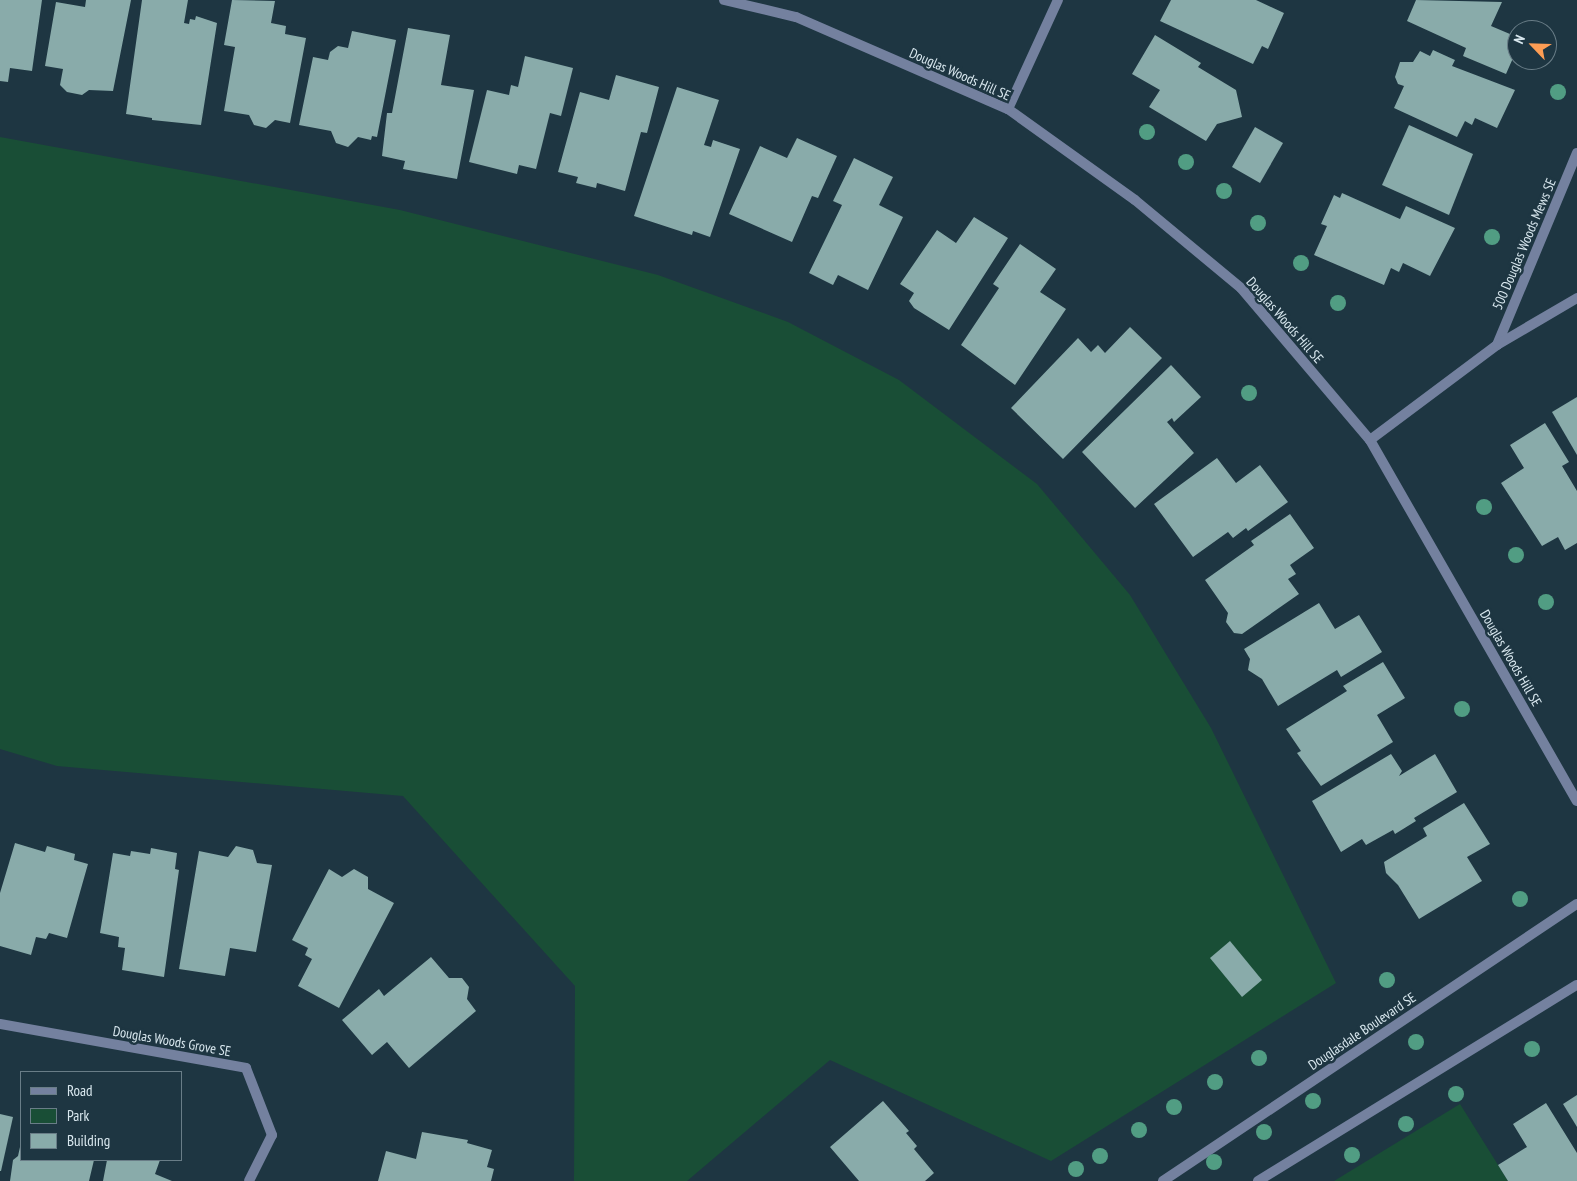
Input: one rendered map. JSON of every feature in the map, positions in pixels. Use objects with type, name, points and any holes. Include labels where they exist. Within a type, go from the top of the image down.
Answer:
[{"type":"street","name":"Douglas Woods Hill SE","points":[[724,0],[796,17],[1008,110],[1135,200],[1241,288],[1370,440],[1577,801]]},
{"type":"street","points":[[1008,110],[1058,0]]},
{"type":"street","name":"500 Douglas Woods Mews SE","points":[[1497,345],[1577,153]]},
{"type":"street","points":[[1370,440],[1497,345],[1577,298]]},
{"type":"street","name":"Douglasdale Boulevard SE","points":[[1163,1181],[1577,904]]},
{"type":"street","points":[[1258,1181],[1577,985]]},
{"type":"street","name":"Douglas Woods Grove SE","points":[[0,1024],[246,1068],[272,1135],[249,1181]]},
{"type":"green space","points":[[0,137],[400,210],[658,275],[788,322],[899,380],[1037,484],[1130,595],[1211,728],[1336,983],[1051,1161],[830,1060],[687,1181],[574,1181],[575,986],[403,796],[57,766],[0,749]]},
{"type":"green space","points":[[1460,1104],[1508,1181],[1334,1181]]},
{"type":"building","points":[[0,0],[42,0],[32,71],[10,68],[8,82],[0,81]]},
{"type":"building","points":[[86,0],[131,0],[113,91],[89,90],[82,95],[67,92],[60,85],[63,69],[45,66],[56,2],[85,7]]},
{"type":"building","points":[[142,0],[188,0],[184,23],[189,24],[190,19],[195,20],[196,16],[217,23],[201,125],[152,120],[152,118],[126,114]]},
{"type":"building","points":[[232,0],[275,1],[271,23],[286,26],[285,34],[306,38],[290,123],[275,120],[266,128],[254,125],[249,115],[224,111],[235,47],[224,45]]},
{"type":"building","points":[[1171,0],[1256,0],[1284,13],[1268,49],[1262,46],[1253,64],[1160,21]]},
{"type":"building","points":[[1416,0],[1502,2],[1491,26],[1507,33],[1508,70],[1506,74],[1463,56],[1466,48],[1407,21]]},
{"type":"building","points":[[408,28],[450,35],[441,85],[474,90],[457,179],[403,169],[405,161],[382,156],[387,113],[392,113]]},
{"type":"building","points":[[352,31],[396,40],[377,137],[372,136],[371,140],[358,137],[348,147],[336,143],[331,131],[299,125],[313,57],[328,60],[330,52],[338,46],[348,48]]},
{"type":"building","points":[[1155,35],[1201,63],[1198,67],[1236,90],[1242,117],[1217,124],[1206,141],[1149,107],[1160,90],[1132,74]]},
{"type":"building","points":[[1433,50],[1455,60],[1452,66],[1515,90],[1497,128],[1475,118],[1472,125],[1465,121],[1457,137],[1394,108],[1404,86],[1398,84],[1395,77],[1400,62],[1413,62],[1420,51],[1430,56]]},
{"type":"building","points":[[525,56],[573,68],[561,116],[550,113],[536,169],[519,165],[517,174],[469,162],[487,90],[509,95],[511,85],[518,87]]},
{"type":"building","points":[[616,75],[659,87],[647,133],[641,132],[625,191],[597,183],[596,188],[576,183],[578,177],[558,172],[580,92],[609,100]]},
{"type":"building","points":[[677,87],[719,100],[704,145],[711,147],[713,140],[740,149],[710,237],[693,231],[692,235],[634,216]]},
{"type":"building","points":[[1409,125],[1473,154],[1449,215],[1382,185]]},
{"type":"building","points":[[1255,127],[1283,143],[1260,183],[1232,167]]},
{"type":"building","points":[[797,138],[837,156],[818,198],[812,196],[792,242],[729,214],[760,146],[787,158]]},
{"type":"building","points":[[854,158],[893,177],[879,205],[903,217],[868,290],[838,275],[833,285],[809,273],[842,205],[833,201]]},
{"type":"building","points":[[1342,193],[1400,219],[1406,206],[1455,228],[1430,276],[1403,263],[1399,272],[1391,268],[1384,285],[1314,255],[1327,226],[1321,224],[1334,195],[1340,198]]},
{"type":"building","points":[[974,217],[1008,238],[949,330],[914,308],[909,301],[914,293],[900,284],[937,230],[956,243]]},
{"type":"building","points":[[1020,244],[1056,269],[1040,292],[1066,309],[1015,385],[961,345],[999,288],[993,284]]},
{"type":"building","points":[[1130,327],[1162,358],[1063,459],[1011,408],[1078,338],[1091,352],[1098,345],[1105,353]]},
{"type":"building","points":[[1171,365],[1201,397],[1174,422],[1172,418],[1167,422],[1194,453],[1135,508],[1082,452]]},
{"type":"building","points":[[1577,397],[1577,455],[1552,412]]},
{"type":"building","points":[[1545,423],[1569,462],[1562,466],[1577,491],[1577,543],[1565,550],[1558,537],[1542,546],[1501,483],[1524,468],[1510,445]]},
{"type":"building","points":[[1217,458],[1236,483],[1260,465],[1288,502],[1248,531],[1246,528],[1233,538],[1228,532],[1193,557],[1154,504]]},
{"type":"building","points":[[1290,514],[1314,548],[1290,565],[1296,574],[1288,579],[1299,594],[1242,634],[1234,633],[1226,622],[1228,613],[1205,580],[1254,545],[1251,541]]},
{"type":"building","points":[[1319,603],[1335,629],[1359,615],[1382,652],[1341,677],[1337,670],[1278,706],[1262,679],[1248,670],[1250,659],[1244,649]]},
{"type":"building","points":[[1383,662],[1405,698],[1377,715],[1393,742],[1321,786],[1297,753],[1301,751],[1286,729],[1347,691],[1343,686]]},
{"type":"building","points":[[1391,754],[1402,771],[1399,776],[1435,754],[1457,792],[1414,818],[1416,821],[1395,834],[1393,830],[1366,845],[1362,839],[1341,852],[1312,801]]},
{"type":"building","points":[[1464,803],[1490,844],[1467,857],[1482,881],[1419,919],[1398,885],[1386,873],[1384,862],[1427,836],[1423,828]]},
{"type":"building","points":[[15,843],[45,852],[47,846],[75,854],[74,860],[88,864],[67,938],[49,933],[46,939],[36,937],[31,955],[0,946],[0,893]]},
{"type":"building","points":[[236,846],[253,850],[257,863],[272,865],[256,952],[230,948],[225,976],[179,969],[199,851],[228,857]]},
{"type":"building","points":[[151,848],[177,853],[175,869],[179,870],[164,977],[122,970],[125,948],[118,947],[119,937],[100,933],[113,853],[130,856],[131,851],[150,854]]},
{"type":"building","points":[[329,869],[342,877],[354,869],[368,877],[368,889],[394,903],[339,1008],[298,986],[312,959],[305,955],[308,948],[292,940]]},
{"type":"building","points":[[1230,941],[1262,980],[1242,997],[1210,958]]},
{"type":"building","points":[[431,957],[449,978],[462,978],[469,987],[467,999],[476,1011],[409,1068],[387,1042],[372,1055],[342,1020],[379,989],[384,996]]},
{"type":"building","points":[[1577,1095],[1577,1127],[1563,1104]]},
{"type":"building","points":[[883,1101],[909,1131],[906,1133],[917,1146],[914,1149],[934,1173],[925,1181],[859,1181],[830,1147]]},
{"type":"building","points":[[1546,1103],[1577,1153],[1577,1181],[1508,1181],[1498,1165],[1527,1147],[1513,1124]]},
{"type":"building","points":[[0,1114],[13,1117],[1,1171],[0,1171]]},
{"type":"building","points":[[422,1132],[468,1140],[467,1143],[492,1150],[487,1167],[494,1169],[491,1181],[378,1181],[386,1151],[416,1159]]},
{"type":"building","points":[[20,1147],[20,1161],[94,1161],[89,1181],[10,1181],[13,1160],[18,1156]]},
{"type":"building","points":[[107,1161],[160,1161],[155,1174],[172,1181],[103,1181]]}]
